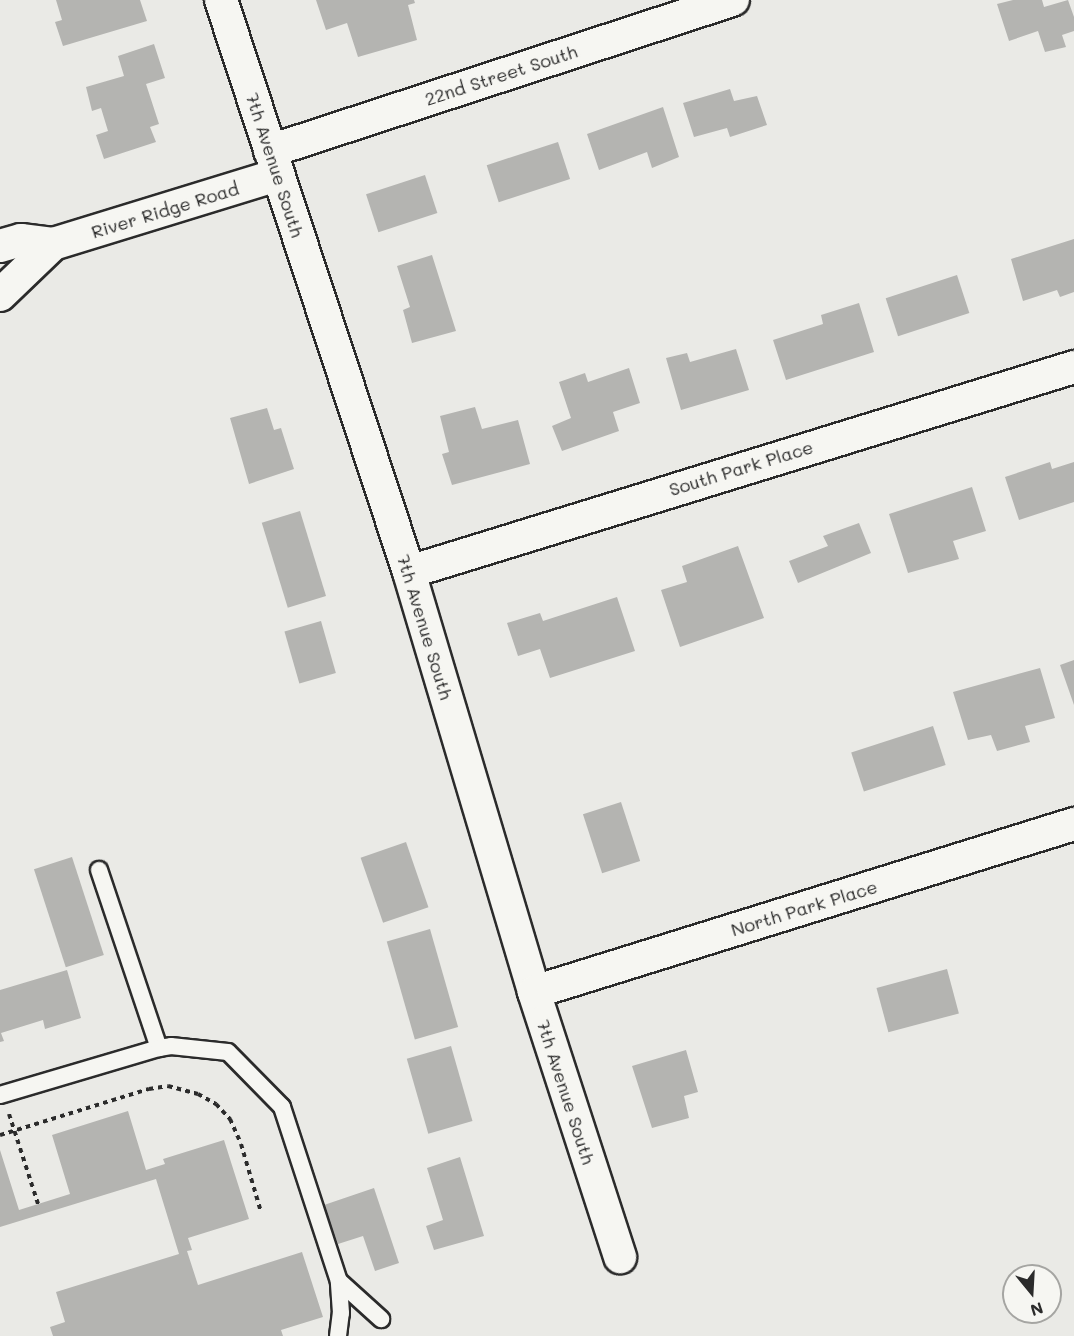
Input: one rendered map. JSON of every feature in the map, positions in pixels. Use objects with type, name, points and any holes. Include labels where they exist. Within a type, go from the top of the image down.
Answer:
[{"type":"street","name":"7th Avenue South","points":[[221,0],[409,572],[534,992],[620,1257]]},
{"type":"street","name":"22nd Street South","points":[[274,163],[730,0]]},
{"type":"street","name":"River Ridge Road","points":[[0,295],[53,244],[274,163]]},
{"type":"street","name":"River Ridge Road","points":[[0,246],[21,240],[53,244]]},
{"type":"street","name":"South Park Place","points":[[409,572],[1074,367]]},
{"type":"street","name":"North Park Place","points":[[534,992],[1074,824]]},
{"type":"lane","points":[[99,870],[159,1048]]},
{"type":"lane","points":[[2,1094],[159,1048],[171,1046],[228,1052],[282,1107],[339,1281],[341,1314],[338,1336]]},
{"type":"lane","points":[[339,1281],[381,1319]]},
{"type":"path","points":[[0,1135],[149,1089],[168,1086],[198,1094],[216,1104],[230,1119],[241,1144],[261,1212]]},
{"type":"path","points":[[2,1094],[38,1204]]},
{"type":"building","points":[[56,0],[140,0],[147,21],[63,46],[55,22],[62,20]]},
{"type":"building","points":[[316,0],[414,0],[415,3],[408,5],[417,40],[358,57],[347,23],[326,30]]},
{"type":"building","points":[[1013,0],[1042,0],[1044,7],[1068,0],[1074,17],[1074,31],[1062,35],[1066,47],[1045,52],[1038,31],[1009,41],[997,4]]},
{"type":"building","points":[[154,44],[165,78],[146,84],[159,124],[150,127],[156,142],[104,159],[96,135],[108,131],[101,108],[92,111],[86,87],[124,76],[118,56]]},
{"type":"building","points":[[730,89],[734,101],[757,96],[767,125],[730,137],[727,128],[694,137],[683,103]]},
{"type":"building","points":[[663,107],[679,157],[652,168],[647,152],[599,170],[587,134]]},
{"type":"building","points":[[558,142],[570,179],[499,202],[487,165]]},
{"type":"building","points":[[425,175],[437,213],[378,232],[366,194]]},
{"type":"building","points":[[1074,239],[1074,292],[1060,297],[1057,290],[1023,301],[1011,259]]},
{"type":"building","points":[[432,255],[456,331],[412,343],[403,310],[410,307],[397,266]]},
{"type":"building","points":[[957,275],[969,313],[898,336],[886,298]]},
{"type":"building","points":[[859,303],[874,352],[786,380],[773,340],[823,324],[821,315]]},
{"type":"building","points":[[736,349],[749,390],[681,410],[666,358],[687,353],[690,362]]},
{"type":"building","points":[[629,368],[640,403],[613,412],[619,431],[562,451],[552,426],[571,418],[559,382],[585,373],[588,382]]},
{"type":"building","points":[[475,407],[482,429],[518,420],[530,464],[452,485],[442,454],[449,452],[440,416]]},
{"type":"building","points":[[267,408],[274,430],[281,428],[294,469],[249,484],[230,418]]},
{"type":"building","points":[[1050,462],[1052,469],[1074,462],[1074,502],[1019,520],[1005,477]]},
{"type":"building","points":[[972,487],[986,531],[953,541],[959,559],[908,573],[889,514]]},
{"type":"building","points":[[300,511],[326,596],[288,608],[262,523]]},
{"type":"building","points":[[859,523],[871,553],[798,583],[789,561],[828,546],[823,536]]},
{"type":"building","points":[[738,546],[764,618],[680,647],[661,590],[687,582],[682,566]]},
{"type":"building","points":[[617,597],[635,651],[550,678],[540,649],[518,656],[507,623],[540,613],[543,621]]},
{"type":"building","points":[[321,621],[336,673],[299,683],[284,631]]},
{"type":"building","points":[[1074,660],[1074,705],[1060,665]]},
{"type":"building","points":[[1040,668],[1055,718],[1025,726],[1030,742],[997,751],[991,735],[968,740],[953,692]]},
{"type":"building","points":[[933,726],[946,765],[864,792],[851,753]]},
{"type":"building","points":[[621,802],[640,861],[602,873],[583,814]]},
{"type":"building","points":[[406,842],[428,907],[383,923],[361,858]]},
{"type":"building","points":[[72,857],[104,955],[66,967],[34,869]]},
{"type":"building","points":[[430,929],[458,1027],[415,1039],[387,941]]},
{"type":"building","points":[[947,969],[959,1013],[888,1032],[876,988]]},
{"type":"building","points":[[67,970],[81,1018],[45,1029],[43,1020],[1,1033],[4,1041],[0,1042],[0,990]]},
{"type":"building","points":[[451,1046],[472,1121],[428,1134],[407,1059]]},
{"type":"building","points":[[686,1050],[698,1092],[684,1096],[689,1118],[652,1128],[632,1066]]},
{"type":"building","points":[[128,1111],[146,1170],[165,1164],[163,1159],[224,1140],[249,1219],[188,1238],[192,1250],[187,1251],[198,1285],[302,1252],[323,1317],[281,1330],[283,1336],[53,1336],[50,1327],[65,1322],[56,1292],[179,1254],[156,1179],[0,1227],[0,1150],[19,1210],[70,1194],[52,1135]]},
{"type":"building","points":[[460,1157],[484,1236],[434,1250],[426,1226],[443,1220],[427,1168]]},
{"type":"building","points":[[374,1188],[399,1263],[375,1271],[363,1236],[338,1244],[324,1205]]}]
